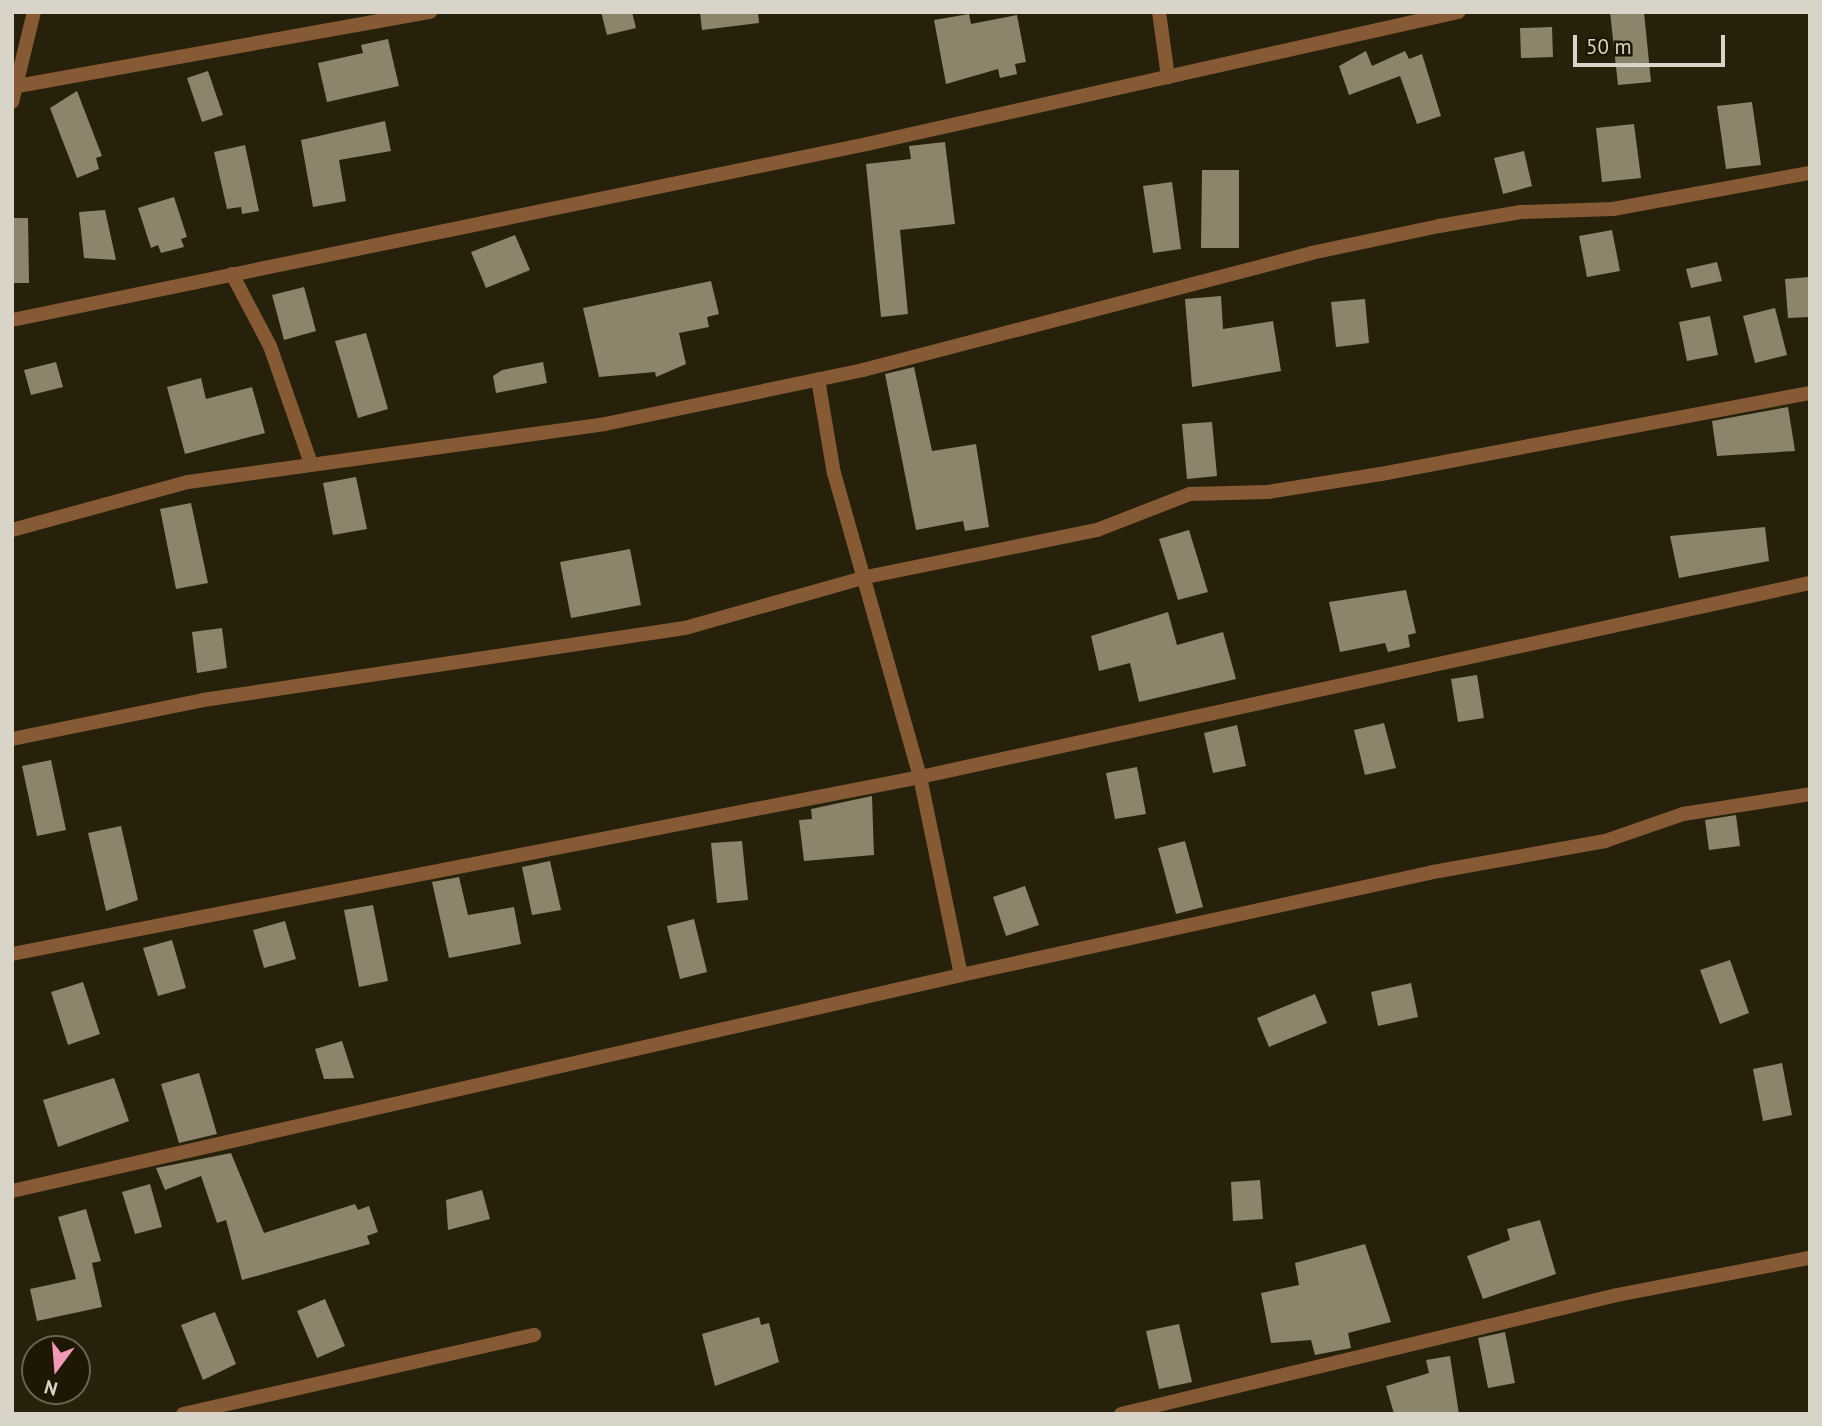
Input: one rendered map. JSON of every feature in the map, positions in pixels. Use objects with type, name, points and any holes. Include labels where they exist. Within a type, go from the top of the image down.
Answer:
[{"type":"street","points":[[12,102],[34,12]]},
{"type":"street","points":[[14,87],[430,12]]},
{"type":"street","points":[[1159,12],[1168,77]]},
{"type":"street","points":[[12,320],[1168,77],[1458,12]]},
{"type":"street","points":[[12,530],[188,482],[605,424],[817,379],[1439,226],[1521,212],[1668,201],[1810,173]]},
{"type":"street","points":[[232,274],[270,346],[311,464]]},
{"type":"street","points":[[817,379],[834,474],[866,576],[948,886],[961,975]]},
{"type":"street","points":[[12,739],[203,700],[685,628],[866,576],[1097,530],[1190,494],[1268,492],[1368,476],[1810,393]]},
{"type":"street","points":[[12,954],[920,777],[1810,583]]},
{"type":"street","points":[[12,1191],[961,975],[1433,872],[1605,841],[1683,814],[1810,794]]},
{"type":"street","points":[[1121,1414],[1617,1295],[1810,1258]]},
{"type":"street","points":[[183,1414],[534,1335]]},
{"type":"building","points":[[601,12],[632,12],[636,28],[607,35]]},
{"type":"building","points":[[700,12],[758,12],[759,23],[702,30]]},
{"type":"building","points":[[1610,12],[1644,12],[1651,82],[1618,85]]},
{"type":"building","points":[[969,14],[971,24],[1017,15],[1026,62],[1015,64],[1017,74],[1000,78],[998,69],[946,84],[934,20]]},
{"type":"building","points":[[1552,27],[1553,57],[1521,58],[1520,28]]},
{"type":"building","points":[[388,39],[399,86],[327,102],[318,63],[363,53],[361,45]]},
{"type":"building","points":[[1366,51],[1372,66],[1405,51],[1409,59],[1422,54],[1441,116],[1417,124],[1400,76],[1349,95],[1339,66]]},
{"type":"building","points":[[208,71],[223,115],[202,122],[187,78]]},
{"type":"building","points":[[77,91],[102,156],[96,158],[99,169],[77,178],[50,108]]},
{"type":"building","points":[[1752,102],[1761,165],[1726,169],[1717,106]]},
{"type":"building","points":[[385,121],[391,151],[339,160],[346,201],[313,207],[301,140]]},
{"type":"building","points":[[1634,124],[1641,178],[1602,182],[1596,128]]},
{"type":"building","points":[[945,142],[955,224],[900,230],[908,314],[881,317],[866,164],[911,159],[909,146]]},
{"type":"building","points":[[245,145],[259,211],[242,214],[241,207],[227,209],[214,152]]},
{"type":"building","points":[[1524,151],[1532,186],[1503,194],[1494,158]]},
{"type":"building","points":[[1202,170],[1239,170],[1239,248],[1201,248]]},
{"type":"building","points":[[1172,182],[1181,249],[1153,253],[1143,186]]},
{"type":"building","points":[[174,197],[187,237],[181,239],[184,247],[161,253],[158,245],[151,248],[138,208]]},
{"type":"building","points":[[105,210],[116,260],[84,258],[79,212]]},
{"type":"building","points":[[12,218],[28,218],[29,283],[12,283]]},
{"type":"building","points":[[1612,230],[1620,271],[1587,277],[1579,236]]},
{"type":"building","points":[[515,235],[530,270],[486,288],[471,252]]},
{"type":"building","points":[[1717,262],[1722,281],[1691,288],[1686,269]]},
{"type":"building","points":[[1810,277],[1810,317],[1788,318],[1785,279]]},
{"type":"building","points":[[711,281],[719,314],[707,317],[709,327],[679,333],[686,364],[656,377],[655,372],[599,377],[583,308]]},
{"type":"building","points":[[304,287],[316,331],[284,340],[272,295]]},
{"type":"building","points":[[1221,296],[1223,329],[1273,321],[1281,371],[1192,387],[1185,299]]},
{"type":"building","points":[[1365,299],[1369,343],[1336,347],[1331,302]]},
{"type":"building","points":[[1775,308],[1787,355],[1755,363],[1743,316]]},
{"type":"building","points":[[1710,316],[1718,355],[1687,361],[1679,322]]},
{"type":"building","points":[[366,333],[388,409],[358,418],[335,341]]},
{"type":"building","points":[[56,362],[63,387],[31,395],[24,370]]},
{"type":"building","points":[[543,362],[547,383],[496,393],[493,376],[502,370]]},
{"type":"building","points":[[914,367],[932,451],[976,444],[989,527],[965,531],[963,521],[916,530],[885,374]]},
{"type":"building","points":[[201,378],[206,399],[252,387],[265,433],[185,454],[167,387]]},
{"type":"building","points":[[1788,407],[1795,451],[1717,456],[1712,421]]},
{"type":"building","points":[[1212,422],[1217,476],[1187,479],[1182,424]]},
{"type":"building","points":[[356,477],[367,529],[333,535],[323,483]]},
{"type":"building","points":[[191,503],[208,583],[176,589],[160,509]]},
{"type":"building","points":[[1765,527],[1769,561],[1679,578],[1670,536]]},
{"type":"building","points":[[1189,530],[1208,592],[1178,600],[1159,539]]},
{"type":"building","points":[[630,549],[641,605],[571,618],[560,562]]},
{"type":"building","points":[[1406,590],[1416,633],[1408,635],[1410,647],[1388,652],[1385,643],[1340,652],[1329,602]]},
{"type":"building","points":[[1168,612],[1177,645],[1223,632],[1236,679],[1139,702],[1130,663],[1099,671],[1091,636]]},
{"type":"building","points":[[222,628],[227,668],[197,673],[192,632]]},
{"type":"building","points":[[1477,675],[1484,718],[1458,722],[1451,679]]},
{"type":"building","points":[[1384,723],[1396,768],[1365,775],[1354,730]]},
{"type":"building","points":[[1237,725],[1246,766],[1213,773],[1204,733]]},
{"type":"building","points":[[51,760],[66,830],[37,836],[22,766]]},
{"type":"building","points":[[1137,767],[1146,814],[1115,819],[1106,773]]},
{"type":"building","points":[[872,796],[874,855],[804,861],[799,820],[812,819],[811,809]]},
{"type":"building","points":[[1736,815],[1740,846],[1709,850],[1705,820]]},
{"type":"building","points":[[121,826],[138,900],[106,911],[88,833]]},
{"type":"building","points":[[742,841],[748,900],[717,903],[711,843]]},
{"type":"building","points":[[1185,841],[1203,907],[1176,914],[1158,848]]},
{"type":"building","points":[[550,861],[561,910],[532,915],[522,867]]},
{"type":"building","points":[[459,877],[468,915],[514,907],[521,944],[449,958],[432,882]]},
{"type":"building","points":[[1025,886],[1039,925],[1006,936],[993,897]]},
{"type":"building","points":[[373,905],[388,981],[359,987],[344,910]]},
{"type":"building","points":[[694,919],[707,972],[680,979],[667,926]]},
{"type":"building","points":[[285,921],[296,959],[264,968],[253,930]]},
{"type":"building","points":[[172,940],[186,988],[158,996],[143,948]]},
{"type":"building","points":[[1730,960],[1749,1013],[1720,1024],[1700,970]]},
{"type":"building","points":[[83,982],[100,1034],[68,1045],[51,992]]},
{"type":"building","points":[[1411,983],[1418,1017],[1378,1026],[1371,992]]},
{"type":"building","points":[[1315,994],[1327,1023],[1269,1047],[1257,1018]]},
{"type":"building","points":[[342,1041],[354,1078],[324,1079],[315,1049]]},
{"type":"building","points":[[1782,1063],[1792,1115],[1763,1121],[1753,1069]]},
{"type":"building","points":[[199,1073],[217,1134],[179,1143],[161,1084]]},
{"type":"building","points":[[114,1078],[129,1121],[58,1147],[43,1100]]},
{"type":"building","points":[[231,1153],[264,1233],[355,1204],[358,1210],[369,1206],[378,1232],[367,1236],[370,1244],[242,1280],[226,1220],[217,1223],[201,1176],[165,1190],[156,1168]]},
{"type":"building","points":[[1260,1180],[1263,1219],[1233,1221],[1231,1182]]},
{"type":"building","points":[[150,1184],[162,1227],[135,1234],[122,1192]]},
{"type":"building","points":[[482,1190],[490,1219],[448,1230],[446,1200]]},
{"type":"building","points":[[86,1209],[101,1261],[92,1263],[102,1307],[37,1321],[30,1289],[76,1279],[58,1217]]},
{"type":"building","points":[[1540,1220],[1556,1274],[1483,1299],[1467,1256],[1510,1240],[1507,1229]]},
{"type":"building","points":[[1365,1244],[1391,1322],[1348,1333],[1351,1348],[1315,1355],[1311,1340],[1271,1343],[1261,1293],[1299,1285],[1295,1263]]},
{"type":"building","points":[[325,1299],[345,1346],[317,1358],[297,1311]]},
{"type":"building","points":[[215,1312],[236,1364],[203,1380],[181,1325]]},
{"type":"building","points":[[759,1317],[761,1325],[769,1323],[779,1362],[715,1386],[702,1334]]},
{"type":"building","points":[[1179,1324],[1192,1382],[1159,1389],[1146,1331]]},
{"type":"building","points":[[1505,1332],[1515,1383],[1488,1388],[1478,1338]]},
{"type":"building","points":[[1450,1356],[1459,1414],[1394,1414],[1386,1386],[1429,1373],[1426,1360]]}]
